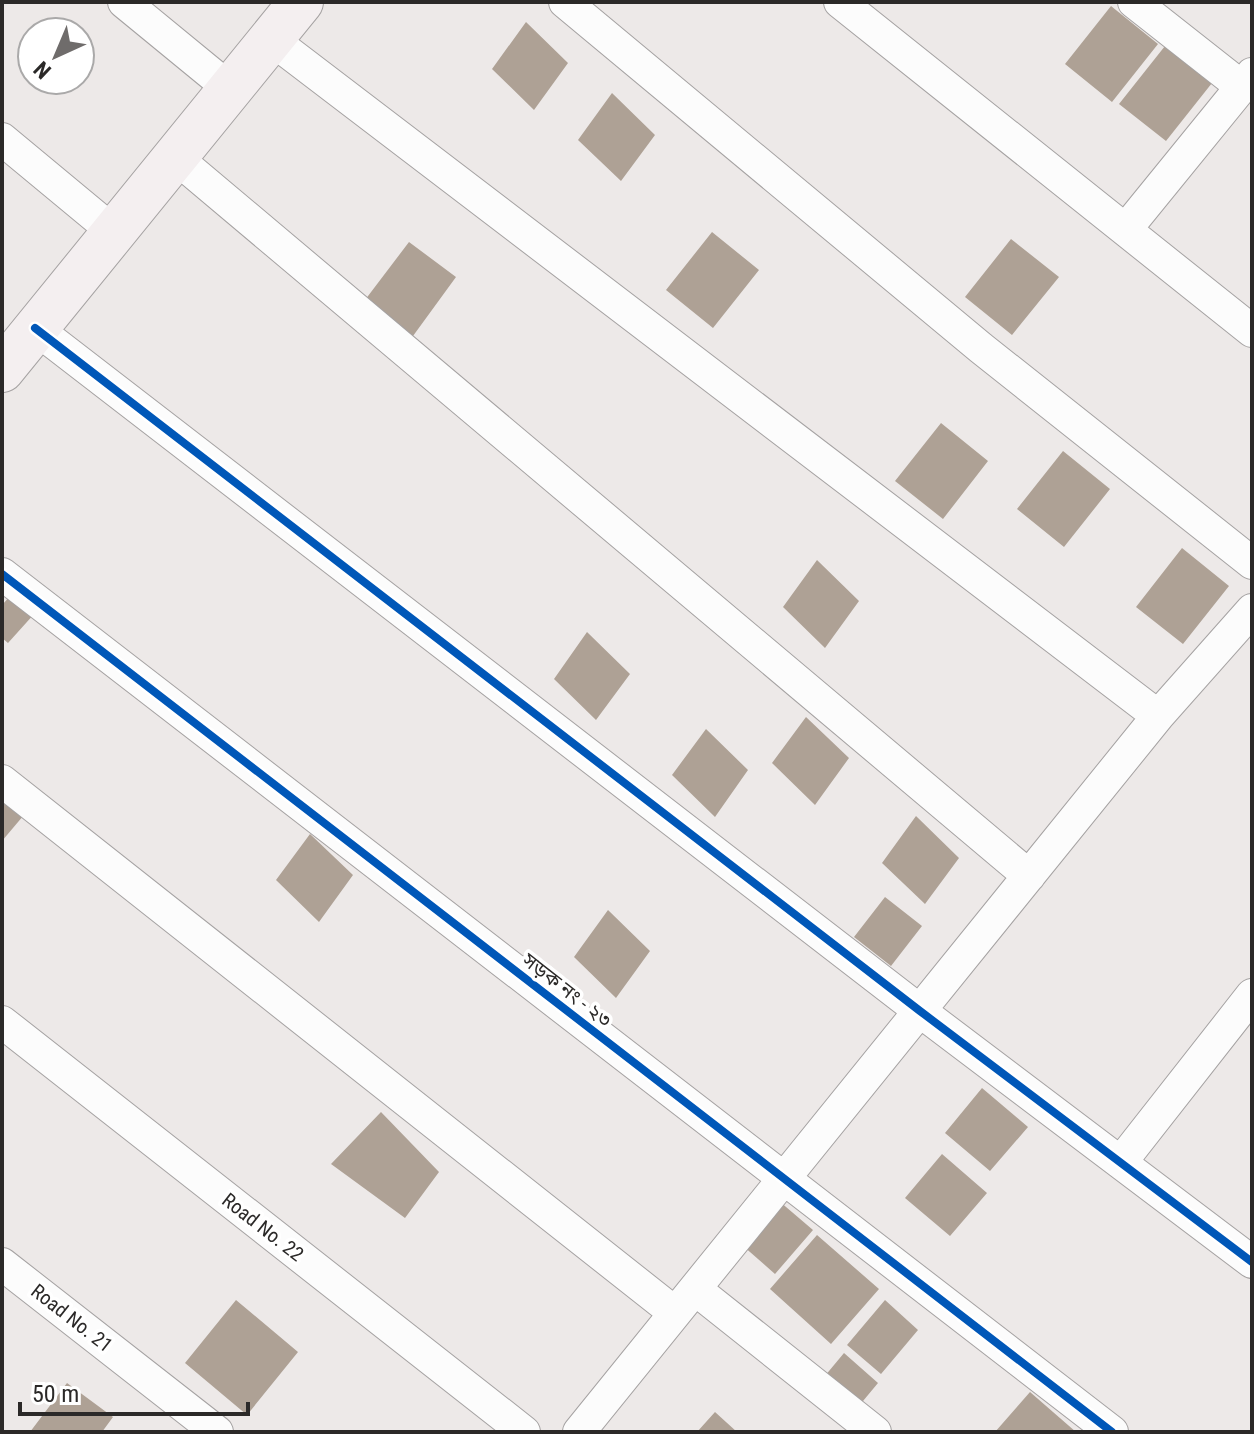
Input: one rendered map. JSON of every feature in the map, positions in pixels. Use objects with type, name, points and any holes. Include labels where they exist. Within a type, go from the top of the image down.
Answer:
[{"type":"street","points":[[124,2],[230,89]]},
{"type":"street","points":[[2,370],[301,2]]},
{"type":"street","points":[[565,2],[981,348],[1252,563]]},
{"type":"street","points":[[840,2],[1252,331]]},
{"type":"street","points":[[1126,229],[1247,81],[1134,2]]},
{"type":"street","points":[[271,39],[1158,716]]},
{"type":"street","points":[[2,139],[114,232]]},
{"type":"street","points":[[175,157],[1029,876]]},
{"type":"street","points":[[35,328],[920,1011],[1252,1262]]},
{"type":"street","name":"সড়ক নং - ২৩","points":[[2,574],[1112,1432]]},
{"type":"street","points":[[580,1432],[1158,716],[1252,610]]},
{"type":"street","points":[[2,781],[675,1313]]},
{"type":"street","points":[[1121,1162],[1252,995]]},
{"type":"street","name":"Road No. 22","points":[[2,1022],[524,1432]]},
{"type":"street","name":"Road No. 21","points":[[2,1264],[217,1432]]},
{"type":"street","points":[[695,1289],[875,1432]]},
{"type":"building","points":[[1111,6],[1158,44],[1112,102],[1065,64]]},
{"type":"building","points":[[526,22],[568,63],[534,110],[492,69]]},
{"type":"building","points":[[1165,46],[1212,83],[1166,141],[1119,104]]},
{"type":"building","points":[[612,93],[655,135],[621,181],[578,140]]},
{"type":"building","points":[[712,232],[759,270],[713,328],[666,290]]},
{"type":"building","points":[[1011,239],[1059,277],[1012,335],[965,297]]},
{"type":"building","points":[[409,242],[456,277],[413,336],[365,300]]},
{"type":"building","points":[[941,423],[988,461],[943,519],[895,481]]},
{"type":"building","points":[[1063,451],[1110,489],[1064,547],[1017,509]]},
{"type":"building","points":[[1182,548],[1229,586],[1183,644],[1136,607]]},
{"type":"building","points":[[817,560],[859,601],[825,648],[783,607]]},
{"type":"building","points":[[12,594],[35,613],[8,643],[2,638],[2,605]]},
{"type":"building","points":[[587,632],[630,674],[596,720],[554,679]]},
{"type":"building","points":[[806,717],[849,758],[815,805],[772,763]]},
{"type":"building","points":[[706,729],[748,770],[715,817],[672,775]]},
{"type":"building","points":[[2,796],[29,809],[2,841]]},
{"type":"building","points":[[916,816],[959,858],[925,904],[882,863]]},
{"type":"building","points":[[310,834],[353,875],[319,922],[276,880]]},
{"type":"building","points":[[885,897],[922,926],[891,966],[854,937]]},
{"type":"building","points":[[608,910],[650,951],[616,998],[574,957]]},
{"type":"building","points":[[982,1088],[1028,1127],[990,1171],[945,1133]]},
{"type":"building","points":[[381,1112],[439,1172],[405,1218],[331,1164]]},
{"type":"building","points":[[942,1154],[987,1193],[950,1236],[905,1198]]},
{"type":"building","points":[[779,1201],[813,1230],[775,1274],[742,1245]]},
{"type":"building","points":[[817,1235],[879,1289],[831,1344],[770,1289]]},
{"type":"building","points":[[236,1300],[298,1352],[247,1415],[185,1363]]},
{"type":"building","points":[[885,1300],[918,1330],[881,1374],[847,1345]]},
{"type":"building","points":[[844,1353],[878,1383],[858,1407],[824,1377]]},
{"type":"building","points":[[67,1383],[113,1417],[102,1432],[30,1432]]},
{"type":"building","points":[[1030,1392],[1076,1432],[995,1432]]},
{"type":"building","points":[[715,1412],[737,1432],[697,1432]]},
{"type":"cycle path","points":[[35,328],[920,1011],[1252,1262]]},
{"type":"cycle path","points":[[2,574],[1112,1432]]}]
